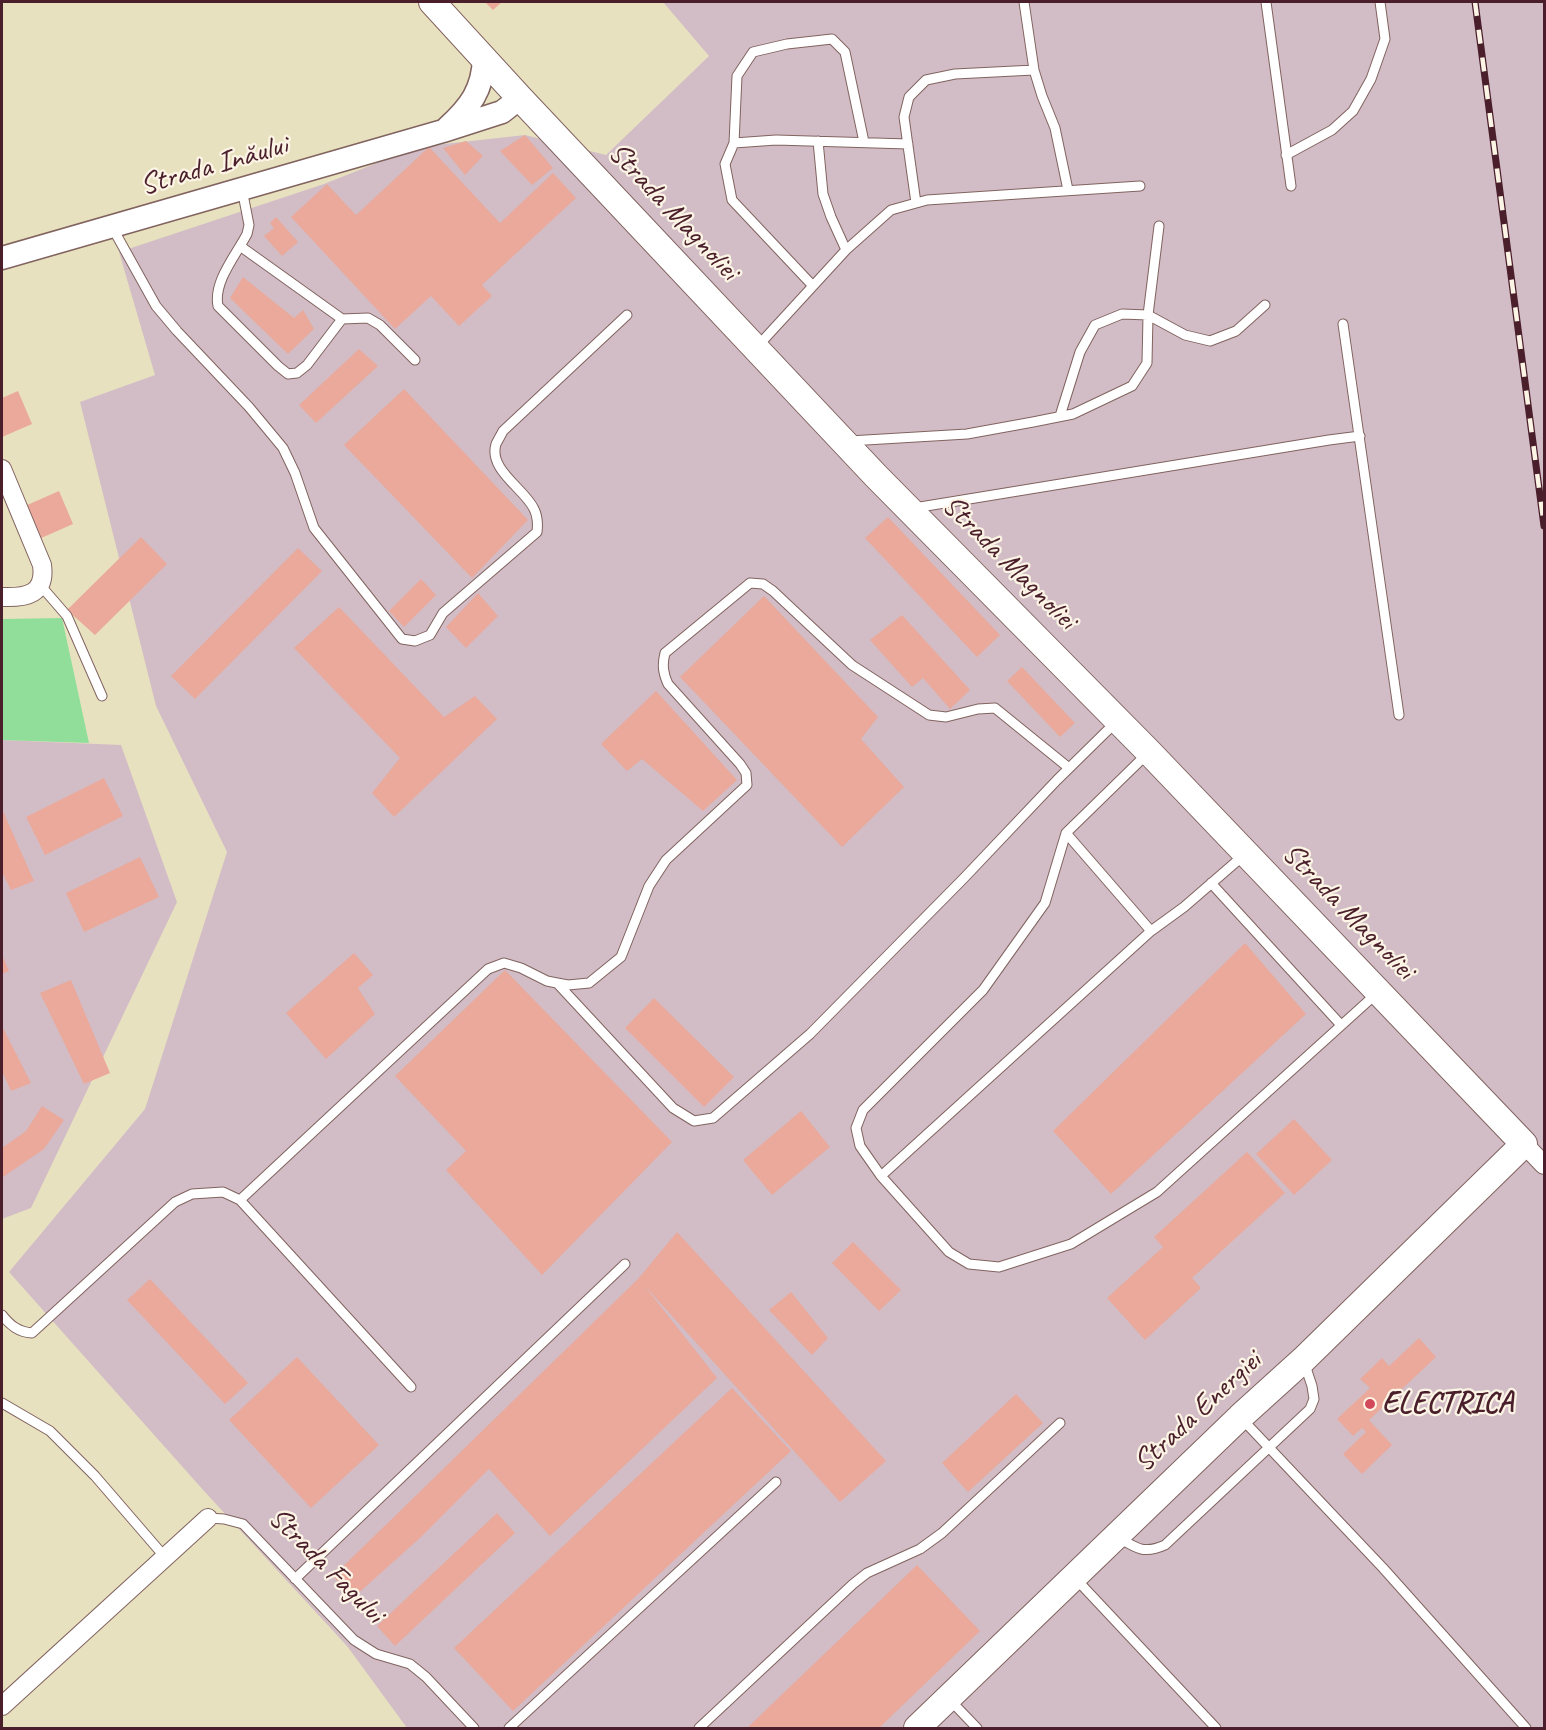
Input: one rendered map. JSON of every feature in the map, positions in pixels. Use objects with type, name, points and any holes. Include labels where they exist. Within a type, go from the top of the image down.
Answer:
[{"type":"main road","name":"Strada Magnoliei","points":[[432,2],[843,441],[1149,752],[1524,1144]]},
{"type":"main road","name":"Strada Energiei","points":[[917,1728],[1115,1536],[1303,1360],[1524,1144]]},
{"type":"street","name":"Strada Inăului","points":[[443,131],[471,103],[481,82],[484,58]]},
{"type":"street","name":"Strada Inăului","points":[[2,258],[443,131],[502,112],[520,98]]},
{"type":"street","points":[[2,469],[42,565],[44,576],[41,586],[33,592],[22,596],[2,597]]},
{"type":"street","name":"Strada Magnoliei","points":[[1524,1144],[1545,1165]]},
{"type":"street","name":"Strada Fagului","points":[[2,1706],[208,1518]]},
{"type":"lane","points":[[1024,2],[1034,70],[1055,128],[1068,190]]},
{"type":"lane","points":[[1266,2],[1291,186]]},
{"type":"lane","points":[[1286,155],[1332,130],[1353,111],[1371,79],[1385,39],[1380,2]]},
{"type":"lane","points":[[813,286],[732,200],[724,164],[734,144],[737,76],[753,52],[787,44],[832,39],[845,52],[864,142]]},
{"type":"lane","points":[[916,203],[904,117],[909,97],[926,80],[955,74],[1034,70]]},
{"type":"lane","points":[[734,144],[776,140],[908,144]]},
{"type":"lane","points":[[818,141],[823,194],[846,250]]},
{"type":"lane","points":[[756,348],[846,250],[891,210],[927,200],[1140,186]]},
{"type":"lane","points":[[242,189],[249,225],[247,234],[218,286],[216,297],[218,306],[288,374],[297,373],[307,365],[342,319]]},
{"type":"lane","points":[[112,226],[156,306],[177,332],[249,407],[283,448],[296,474],[314,528],[402,639],[415,641],[430,635],[443,613],[537,532],[538,521],[533,506],[504,474],[496,458],[496,445],[503,431],[627,315]]},
{"type":"lane","points":[[843,441],[968,434],[1060,417],[1073,414],[1132,386],[1147,363],[1148,315],[1159,226]]},
{"type":"lane","points":[[240,246],[342,319],[368,318],[380,325],[415,360]]},
{"type":"lane","points":[[1060,417],[1080,352],[1095,326],[1122,315],[1148,315],[1185,335],[1210,341],[1236,331],[1265,305]]},
{"type":"lane","points":[[1343,324],[1399,715]]},
{"type":"lane","points":[[909,509],[1360,436]]},
{"type":"lane","points":[[240,1200],[488,969],[504,963],[521,968],[547,981],[568,986],[589,983],[621,957],[649,886],[666,860],[747,785],[746,773],[740,764],[668,684],[662,663],[665,653],[750,583],[764,584],[852,665],[929,715],[946,717],[978,709],[995,708],[1069,768]]},
{"type":"lane","points":[[41,586],[67,616],[102,696]]},
{"type":"lane","points":[[557,983],[672,1108],[694,1121],[713,1118],[810,1034],[1118,720]]},
{"type":"lane","points":[[1149,752],[1066,833],[1045,903],[983,990],[863,1110],[856,1128],[860,1146],[881,1176],[949,1252],[969,1264],[999,1267],[1071,1244],[1157,1192],[1378,991]]},
{"type":"lane","points":[[1066,833],[1151,931]]},
{"type":"lane","points":[[881,1176],[1151,931],[1246,853]]},
{"type":"lane","points":[[1211,883],[1341,1025]]},
{"type":"lane","points":[[2,1315],[10,1325],[22,1332],[32,1333],[174,1202],[192,1194],[223,1192],[240,1200],[411,1387]]},
{"type":"lane","points":[[295,1579],[625,1264]]},
{"type":"lane","points":[[1115,1536],[1140,1550],[1154,1551],[1165,1545],[1270,1448],[1310,1409],[1314,1399],[1303,1360]]},
{"type":"lane","points":[[2,1403],[50,1431],[95,1476],[164,1556]]},
{"type":"lane","points":[[1240,1417],[1383,1568],[1526,1728]]},
{"type":"lane","points":[[699,1728],[853,1584],[867,1573],[920,1549],[942,1533],[1060,1423]]},
{"type":"lane","points":[[509,1728],[776,1482]]},
{"type":"lane","name":"Strada Fagului","points":[[208,1518],[243,1524],[354,1640],[376,1654],[410,1664],[426,1677],[474,1728]]},
{"type":"lane","points":[[1074,1577],[1216,1728]]},
{"type":"lane","points":[[949,1698],[977,1728]]},
{"type":"shaded area","points":[[663,2],[1544,2],[1544,1728],[407,1728],[347,1646],[204,1491],[9,1272],[145,1109],[227,852],[156,706],[80,402],[155,375],[119,252],[324,184],[417,147],[525,135],[606,155],[709,56]]},
{"type":"shaded area","points":[[2,740],[121,745],[177,902],[31,1208],[2,1219]]},
{"type":"green space","points":[[62,618],[89,743],[2,740],[2,619]]},
{"type":"building","points":[[485,2],[502,2],[493,10]]},
{"type":"building","points":[[525,135],[553,168],[532,185],[500,151]]},
{"type":"building","points":[[466,141],[483,156],[465,175],[443,148]]},
{"type":"building","points":[[429,147],[500,223],[553,173],[576,198],[482,285],[492,296],[459,326],[431,296],[395,329],[291,217],[327,184],[356,215]]},
{"type":"building","points":[[276,217],[298,242],[282,256],[264,236],[274,228],[270,223]]},
{"type":"building","points":[[243,277],[294,318],[303,310],[314,329],[288,354],[230,298]]},
{"type":"building","points":[[359,349],[378,366],[316,423],[299,405]]},
{"type":"building","points":[[404,389],[528,520],[472,578],[344,445]]},
{"type":"building","points":[[18,391],[32,424],[2,437],[2,398]]},
{"type":"building","points":[[59,491],[73,524],[39,539],[25,506]]},
{"type":"building","points":[[888,517],[1000,635],[977,657],[865,538]]},
{"type":"building","points":[[141,537],[167,564],[95,635],[67,610]]},
{"type":"building","points":[[298,548],[322,571],[195,699],[171,676]]},
{"type":"building","points":[[421,579],[436,595],[404,627],[389,611]]},
{"type":"building","points":[[478,593],[498,616],[466,648],[446,627]]},
{"type":"building","points":[[764,596],[878,717],[861,739],[904,787],[842,847],[680,677]]},
{"type":"building","points":[[339,607],[444,717],[475,696],[497,719],[394,817],[372,793],[400,758],[294,648]]},
{"type":"building","points":[[902,615],[970,690],[950,709],[923,678],[912,687],[870,640]]},
{"type":"building","points":[[1022,667],[1075,723],[1060,737],[1007,681]]},
{"type":"building","points":[[656,691],[737,780],[703,811],[642,759],[627,771],[601,744]]},
{"type":"building","points":[[104,778],[123,816],[45,855],[26,817]]},
{"type":"building","points":[[2,809],[34,881],[11,890],[2,872]]},
{"type":"building","points":[[140,857],[159,897],[84,932],[66,893]]},
{"type":"building","points":[[1245,943],[1306,1014],[1111,1194],[1053,1131]]},
{"type":"building","points":[[354,953],[373,975],[358,988],[375,1014],[326,1059],[286,1013]]},
{"type":"building","points":[[2,955],[9,971],[2,974]]},
{"type":"building","points":[[505,970],[672,1142],[542,1275],[446,1170],[466,1151],[395,1076]]},
{"type":"building","points":[[71,980],[110,1073],[84,1084],[40,993]]},
{"type":"building","points":[[654,998],[734,1077],[704,1107],[625,1028]]},
{"type":"building","points":[[2,1026],[31,1083],[11,1091],[2,1071]]},
{"type":"building","points":[[42,1106],[64,1120],[44,1149],[3,1177],[2,1148],[26,1131]]},
{"type":"building","points":[[801,1111],[830,1147],[772,1195],[743,1160]]},
{"type":"building","points":[[1294,1119],[1332,1160],[1294,1195],[1256,1154]]},
{"type":"building","points":[[1247,1152],[1285,1193],[1192,1278],[1201,1288],[1145,1340],[1107,1298],[1163,1247],[1154,1237]]},
{"type":"building","points":[[677,1232],[886,1461],[840,1502],[644,1285],[717,1378],[550,1536],[489,1469],[421,1537],[353,1598],[333,1576],[638,1279]]},
{"type":"building","points":[[853,1242],[901,1290],[879,1311],[832,1263]]},
{"type":"building","points":[[150,1279],[248,1383],[225,1404],[127,1300]]},
{"type":"building","points":[[791,1292],[828,1338],[812,1355],[769,1310]]},
{"type":"building","name":"ELECTRICA","points":[[1419,1338],[1436,1357],[1369,1420],[1392,1445],[1362,1474],[1343,1454],[1366,1432],[1362,1428],[1353,1436],[1337,1419],[1370,1388],[1360,1379],[1382,1358],[1389,1366]]},
{"type":"building","points":[[297,1357],[379,1445],[311,1508],[229,1420]]},
{"type":"building","points":[[732,1388],[791,1451],[513,1711],[454,1648]]},
{"type":"building","points":[[1016,1394],[1043,1423],[968,1492],[942,1463]]},
{"type":"building","points":[[497,1513],[515,1533],[395,1646],[377,1626]]},
{"type":"building","points":[[917,1565],[980,1631],[879,1728],[747,1728]]},
{"type":"railway","points":[[1475,2],[1544,526]]},
{"type":"place","name":"ELECTRICA","points":[[1370,1404]]}]
